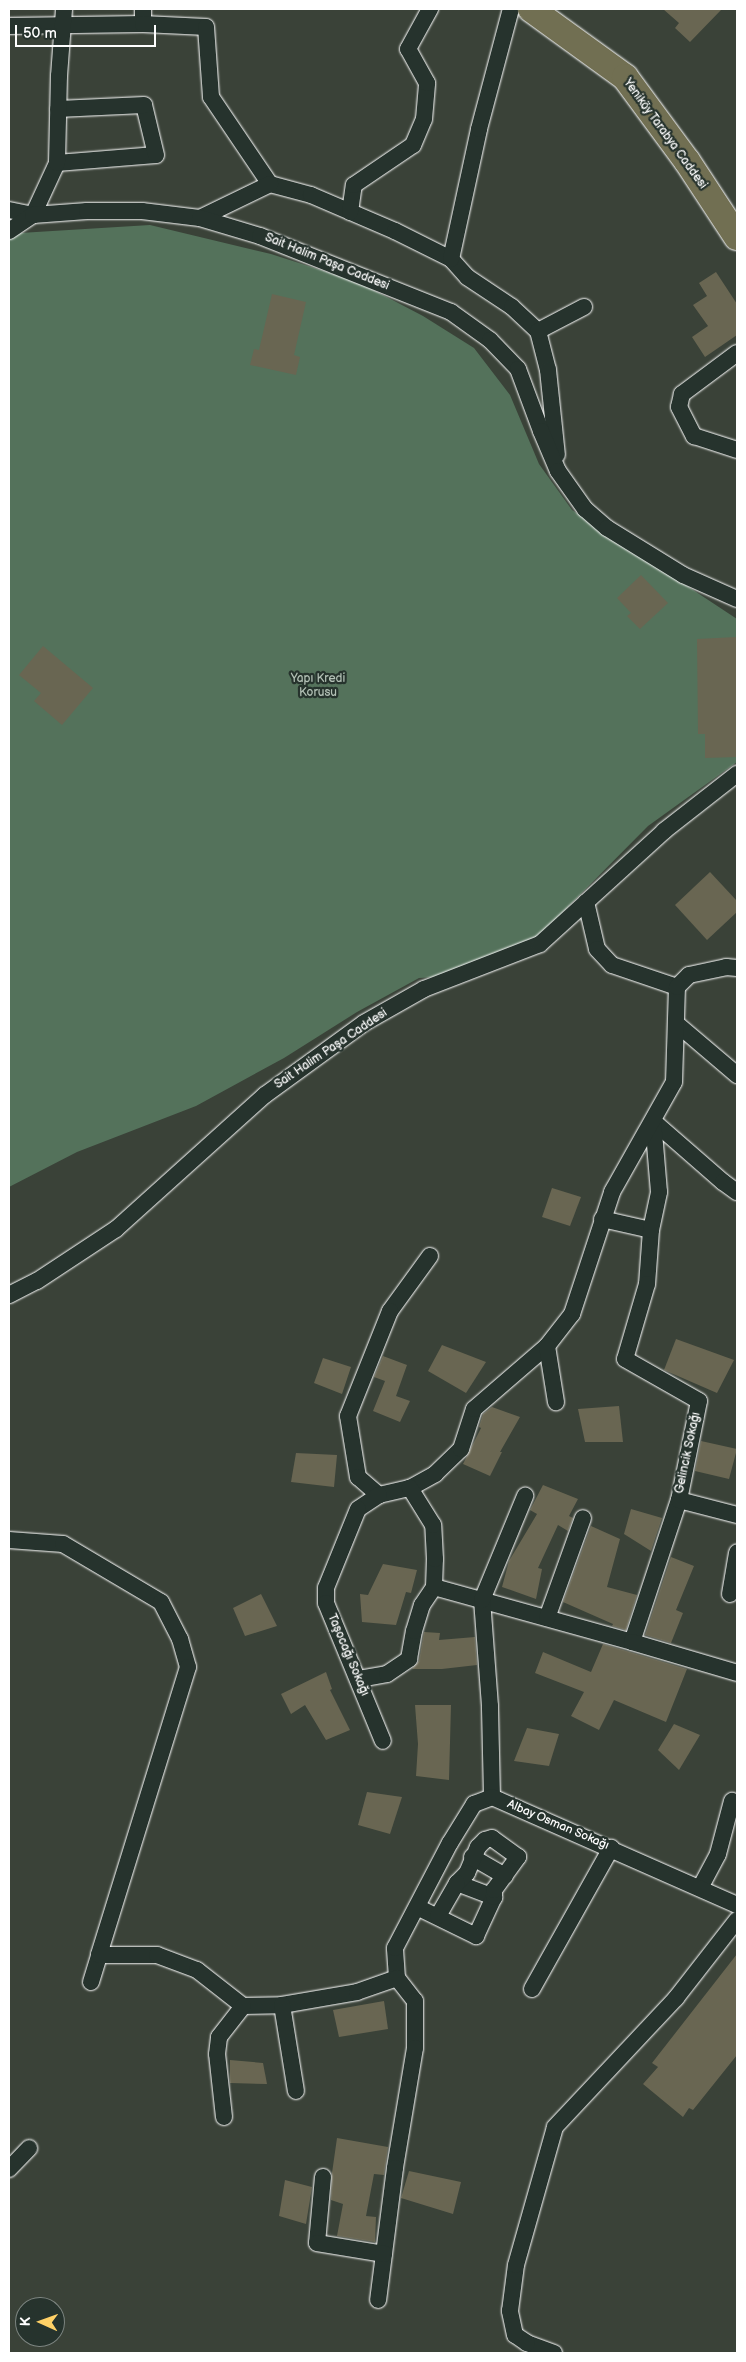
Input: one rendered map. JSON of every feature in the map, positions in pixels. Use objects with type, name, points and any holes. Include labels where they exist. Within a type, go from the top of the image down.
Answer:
[{"type":"main road","name":"Yeniköy Tarabya Caddesi","points":[[531,9],[625,78],[687,161],[737,237]]},
{"type":"street","points":[[350,212],[354,185],[413,145],[424,119],[427,83],[408,49],[430,9]]},
{"type":"street","points":[[451,259],[479,129],[511,9]]},
{"type":"street","points":[[9,210],[33,215],[57,164],[63,16]]},
{"type":"street","points":[[9,26],[63,16],[143,16],[206,27],[211,97],[270,184],[310,195],[451,259],[468,277],[512,307],[538,331],[584,307]]},
{"type":"street","points":[[57,164],[156,155],[144,105],[58,109]]},
{"type":"street","points":[[200,218],[270,184]]},
{"type":"street","name":"Sait Halim Paşa Caddesi","points":[[9,231],[33,215],[87,211],[142,211],[200,218],[260,236],[450,312],[490,340],[518,369],[540,431],[558,471],[585,509],[608,528],[683,575],[737,599]]},
{"type":"street","name":"Sait Halim Paşa Caddesi","points":[[538,331],[548,370],[558,471]]},
{"type":"street","points":[[737,353],[682,394],[678,407],[694,436],[737,450]]},
{"type":"street","name":"Sait Halim Paşa Caddesi","points":[[9,1294],[37,1281],[116,1229],[265,1095],[364,1023],[424,989],[540,944],[664,831],[737,774]]},
{"type":"street","points":[[586,902],[597,949],[612,965],[677,987]]},
{"type":"street","points":[[430,1256],[390,1311],[348,1416],[358,1477],[379,1495],[410,1488],[435,1474],[461,1449],[474,1409],[547,1346],[572,1314],[612,1192],[674,1082],[677,987],[690,975],[726,967],[737,968]]},
{"type":"street","points":[[677,1024],[737,1075]]},
{"type":"street","points":[[653,1121],[737,1192]]},
{"type":"street","points":[[602,1220],[651,1230],[659,1192],[653,1121]]},
{"type":"street","name":"Gelincik Sokağı","points":[[651,1230],[647,1284],[625,1359],[699,1401],[679,1500]]},
{"type":"street","points":[[547,1346],[556,1402]]},
{"type":"street","points":[[359,1679],[387,1674],[408,1659],[422,1605],[434,1587],[433,1525],[410,1488]]},
{"type":"street","name":"Taşocağı Sokağı","points":[[379,1495],[358,1509],[326,1588],[326,1603],[383,1741]]},
{"type":"street","points":[[492,1797],[490,1706],[482,1600],[525,1496]]},
{"type":"street","points":[[632,1642],[679,1500],[737,1515]]},
{"type":"street","points":[[547,1618],[583,1518]]},
{"type":"street","points":[[9,1540],[62,1544],[161,1602],[180,1639],[188,1667],[91,1982]]},
{"type":"street","points":[[730,1594],[737,1553]]},
{"type":"street","points":[[434,1587],[737,1673]]},
{"type":"street","name":"Albay Osman Sokağı","points":[[397,1978],[395,1948],[474,1804],[492,1797],[737,1904]]},
{"type":"street","points":[[700,1888],[718,1854],[732,1801]]},
{"type":"street","points":[[417,1907],[476,1936],[494,1897],[494,1890],[518,1856],[492,1838],[463,1822]]},
{"type":"street","points":[[438,1916],[457,1883],[467,1873],[472,1857],[478,1847],[485,1840],[492,1838]]},
{"type":"street","points":[[532,1988],[611,1848]]},
{"type":"street","points":[[472,1857],[505,1876]]},
{"type":"street","points":[[457,1883],[494,1897]]},
{"type":"street","points":[[554,2353],[527,2343],[515,2334],[510,2311],[516,2266],[555,2127],[676,1998],[737,1920]]},
{"type":"street","points":[[99,1955],[157,1955],[197,1970],[243,2006],[282,2005],[357,1992],[397,1978],[415,2001],[415,2048],[395,2168],[378,2300]]},
{"type":"street","points":[[282,2005],[296,2091]]},
{"type":"street","points":[[224,2117],[217,2054],[219,2037],[243,2006]]},
{"type":"street","points":[[9,2169],[30,2148]]},
{"type":"street","points":[[323,2177],[317,2243],[384,2254]]},
{"type":"green space","name":"Yapı Kredi Korusu","points":[[150,225],[271,254],[358,282],[423,316],[474,348],[510,395],[539,464],[572,510],[737,619],[737,762],[648,826],[543,932],[483,974],[419,978],[357,1012],[284,1058],[196,1106],[77,1152],[9,1187],[9,239],[20,233]]},
{"type":"building","points":[[663,9],[722,9],[690,42],[675,28],[679,23]]},
{"type":"building","points":[[716,272],[737,304],[737,335],[705,357],[692,337],[708,326],[693,305],[707,296],[699,283]]},
{"type":"building","points":[[272,294],[306,302],[294,355],[300,357],[296,375],[250,365],[254,349],[259,350]]},
{"type":"building","points":[[641,575],[668,603],[640,629],[627,616],[631,613],[617,598]]},
{"type":"building","points":[[737,637],[737,757],[705,758],[705,734],[698,734],[697,639]]},
{"type":"building","points":[[43,646],[93,688],[62,725],[34,701],[41,693],[19,675]]},
{"type":"building","points":[[710,872],[737,901],[737,912],[707,940],[675,905]]},
{"type":"building","points":[[552,1188],[581,1197],[570,1226],[542,1217]]},
{"type":"building","points":[[676,1339],[734,1360],[717,1393],[664,1370]]},
{"type":"building","points":[[442,1345],[486,1362],[466,1393],[428,1371]]},
{"type":"building","points":[[383,1356],[407,1365],[396,1396],[410,1401],[400,1422],[373,1411],[385,1381],[374,1377]]},
{"type":"building","points":[[323,1358],[351,1367],[342,1394],[314,1383]]},
{"type":"building","points":[[619,1406],[623,1442],[585,1442],[578,1409]]},
{"type":"building","points":[[492,1407],[520,1417],[500,1452],[502,1452],[490,1476],[463,1464],[481,1428],[479,1427],[483,1414]]},
{"type":"building","points":[[701,1441],[737,1449],[729,1479],[695,1471]]},
{"type":"building","points":[[296,1453],[337,1455],[334,1487],[291,1482]]},
{"type":"building","points":[[543,1485],[578,1499],[569,1516],[573,1518],[568,1531],[558,1525],[538,1568],[542,1569],[536,1599],[502,1587],[509,1561],[537,1514],[530,1510]]},
{"type":"building","points":[[631,1509],[662,1518],[651,1551],[624,1534]]},
{"type":"building","points":[[591,1526],[620,1539],[607,1587],[637,1595],[626,1630],[612,1626],[613,1624],[563,1602]]},
{"type":"building","points":[[671,1557],[694,1566],[676,1610],[683,1613],[671,1643],[645,1635]]},
{"type":"building","points":[[383,1564],[417,1570],[411,1593],[406,1592],[396,1625],[362,1622],[360,1594],[368,1595]]},
{"type":"building","points":[[261,1594],[277,1626],[245,1636],[233,1608]]},
{"type":"building","points":[[424,1632],[440,1633],[439,1640],[475,1637],[477,1665],[442,1669],[412,1669],[419,1661]]},
{"type":"building","points":[[603,1644],[687,1669],[666,1722],[614,1700],[599,1730],[571,1716],[584,1692],[535,1673],[543,1652],[591,1672]]},
{"type":"building","points":[[326,1672],[332,1689],[330,1690],[350,1730],[326,1740],[305,1705],[291,1714],[281,1694]]},
{"type":"building","points":[[415,1705],[451,1705],[449,1780],[416,1776],[418,1744]]},
{"type":"building","points":[[674,1724],[700,1735],[679,1770],[658,1750]]},
{"type":"building","points":[[527,1728],[559,1734],[549,1766],[514,1761]]},
{"type":"building","points":[[367,1792],[402,1797],[390,1834],[358,1825]]},
{"type":"building","points":[[737,1954],[737,2055],[693,2110],[689,2108],[683,2117],[643,2084],[658,2067],[652,2063]]},
{"type":"building","points":[[384,2001],[388,2029],[339,2037],[333,2010]]},
{"type":"building","points":[[230,2060],[263,2063],[267,2084],[230,2083]]},
{"type":"building","points":[[337,2138],[388,2147],[384,2175],[374,2174],[366,2216],[376,2217],[375,2242],[337,2236],[343,2204],[331,2200],[332,2173]]},
{"type":"building","points":[[409,2171],[461,2182],[453,2214],[401,2198]]},
{"type":"building","points":[[285,2180],[312,2187],[306,2224],[279,2216]]}]
